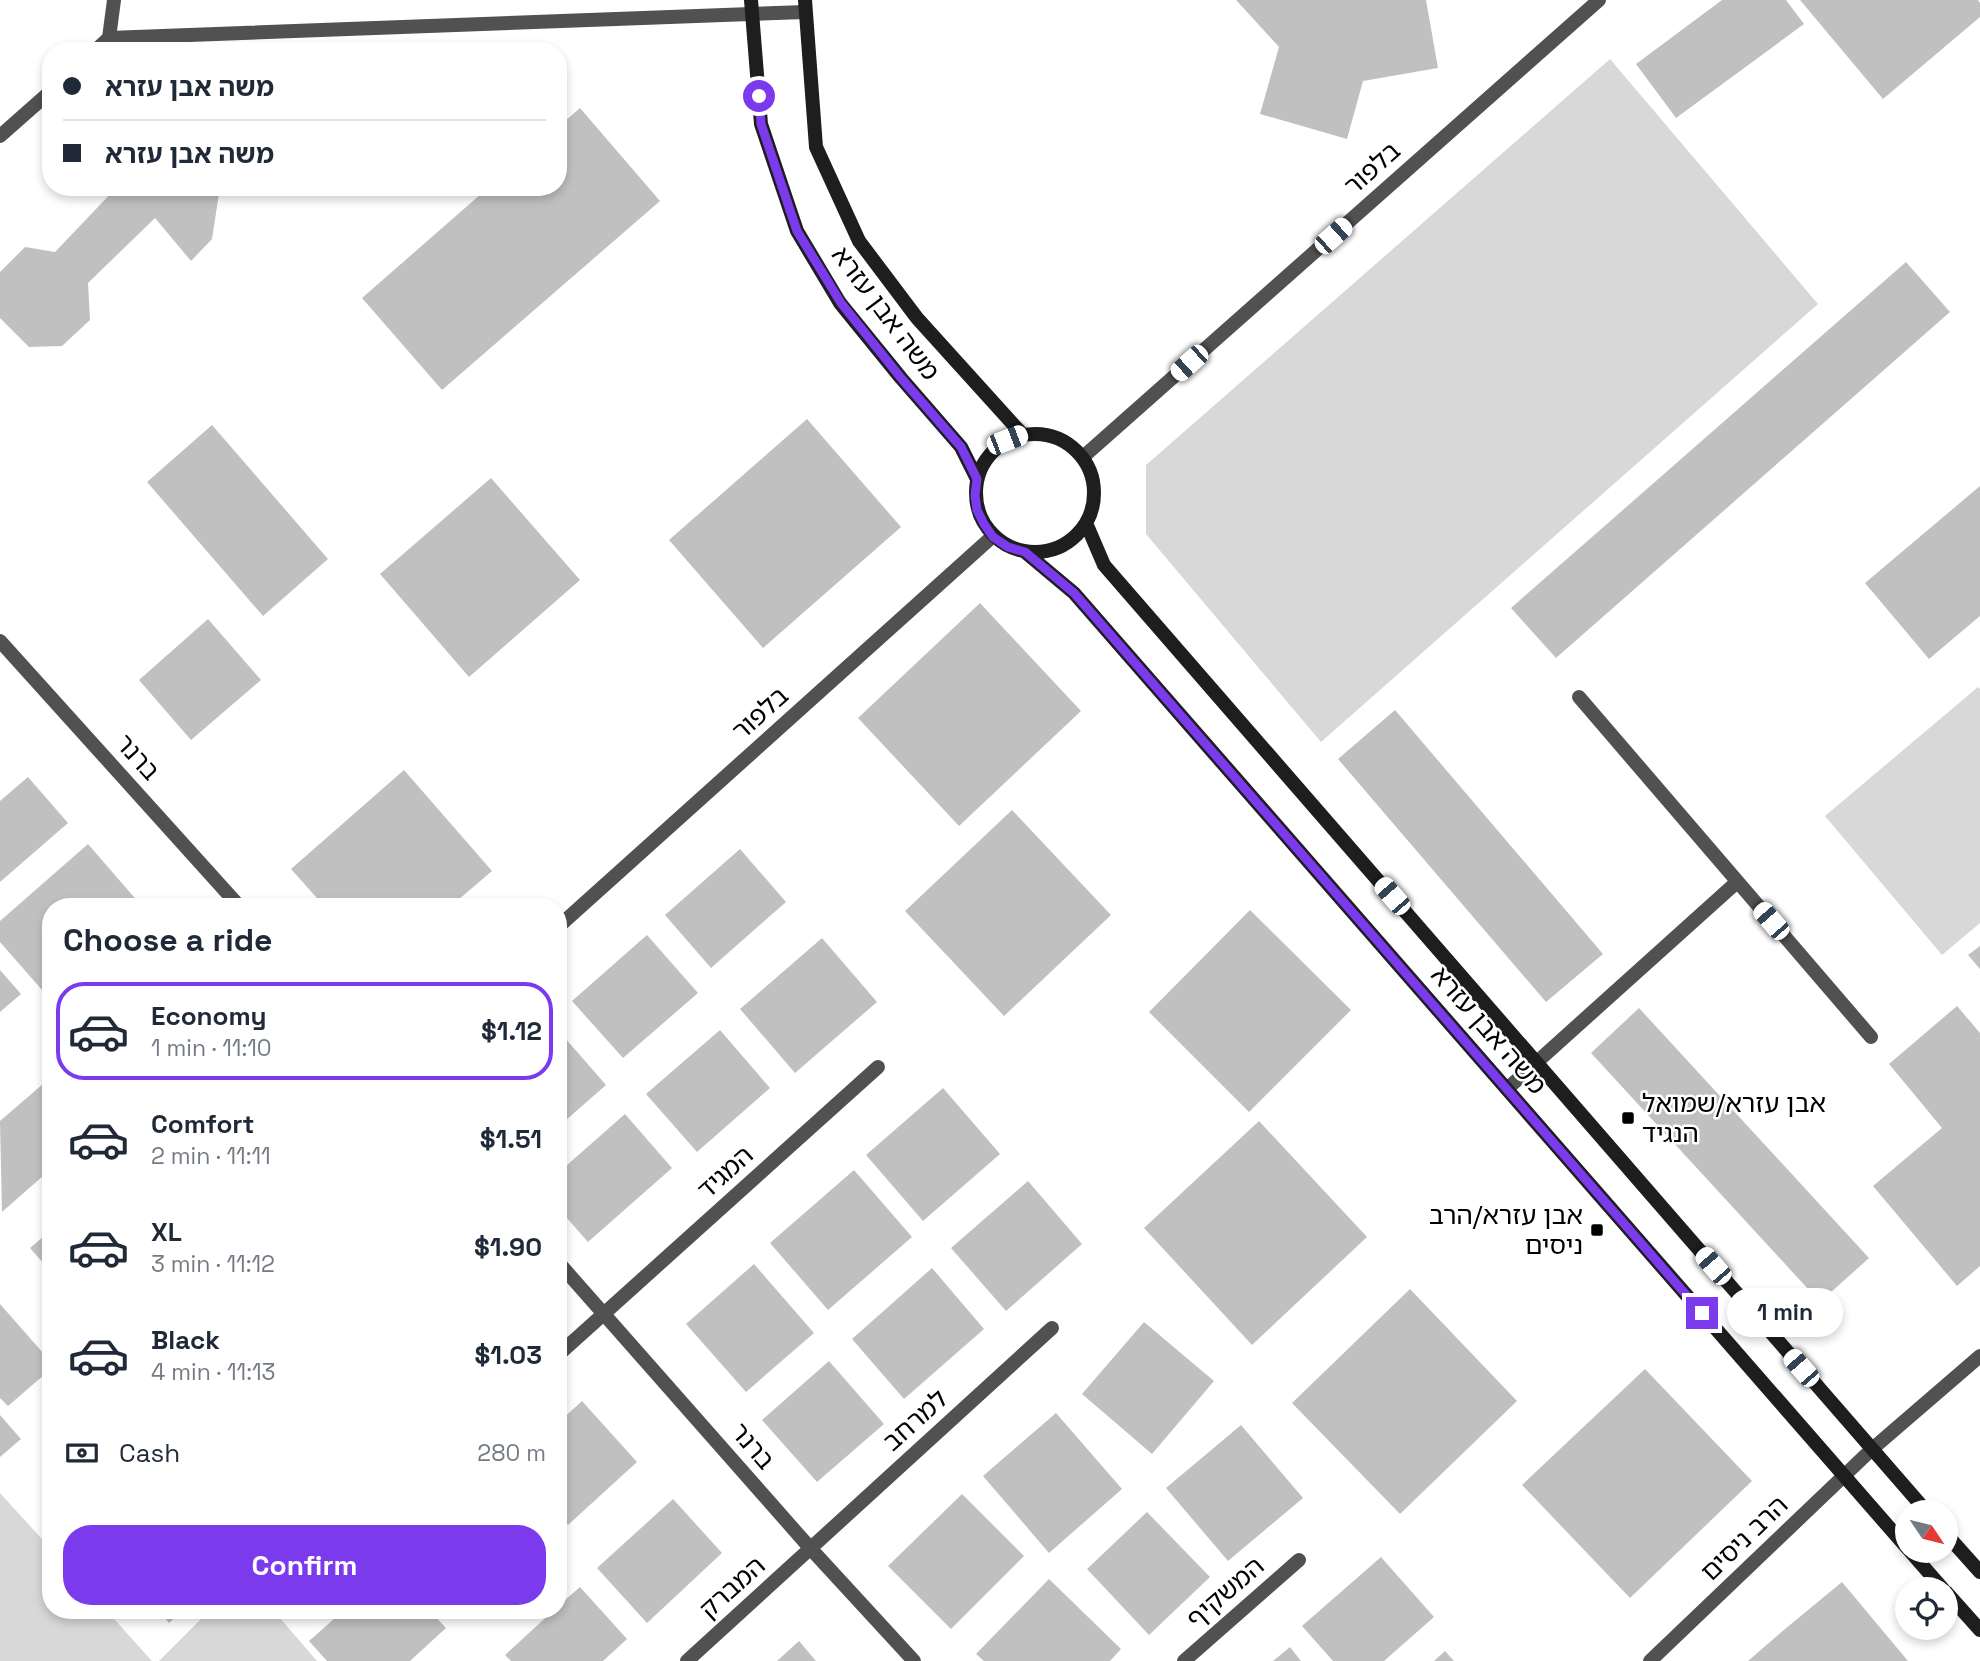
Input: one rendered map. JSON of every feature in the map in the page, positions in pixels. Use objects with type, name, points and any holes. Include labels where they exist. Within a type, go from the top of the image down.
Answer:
[{"type":"street","points":[[105,42],[109,38],[114,0]]},
{"type":"street","name":"בלפור","points":[[1083,457],[1599,0]]},
{"type":"street","points":[[109,38],[805,6]]},
{"type":"street","name":"משה אבן עזרא","points":[[805,6],[816,147],[859,241],[917,318],[1022,435]]},
{"type":"street","name":"משה אבן עזרא","points":[[751,7],[761,124],[797,231],[841,303],[961,447],[977,479],[977,510],[993,537],[1008,547],[1025,552],[1074,593],[1895,1535]]},
{"type":"street","points":[[0,136],[42,98]]},
{"type":"street","points":[[977,479],[983,463],[993,450],[1007,440],[1022,435],[1039,433],[1056,437],[1083,457],[1091,472],[1095,489],[1093,507],[1086,523],[1076,537],[1061,547],[1044,552],[1025,552]]},
{"type":"street","name":"משה אבן עזרא","points":[[1086,523],[1104,565],[1916,1500]]},
{"type":"street","name":"בלפור","points":[[567,919],[993,537]]},
{"type":"street","name":"ברנר","points":[[0,641],[232,898]]},
{"type":"street","points":[[1579,697],[1871,1037]]},
{"type":"street","points":[[1508,1088],[1737,882]]},
{"type":"street","name":"המגיד","points":[[567,1347],[878,1067]]},
{"type":"street","name":"ברנר","points":[[567,1272],[811,1549],[914,1661]]},
{"type":"street","name":"למרחב","points":[[811,1549],[1052,1328]]},
{"type":"street","name":"הרב ניסים","points":[[1650,1661],[1871,1450],[1980,1356]]},
{"type":"street","points":[[1958,1547],[1980,1572]]},
{"type":"street","name":"המברק","points":[[687,1661],[811,1549]]},
{"type":"street","name":"המשקיף","points":[[1184,1661],[1299,1560]]},
{"type":"street","name":"משה אבן עזרא","points":[[1920,1563],[1933,1577]]},
{"type":"street","name":"משה אבן עזרא","points":[[1958,1605],[1980,1630]]},
{"type":"shaded area","points":[[1610,59],[1818,304],[1321,742],[1146,534],[1146,465]]},
{"type":"shaded area","points":[[1978,687],[1980,923],[1942,955],[1825,816]]},
{"type":"shaded area","points":[[0,1493],[42,1539],[42,1619],[114,1619],[152,1661],[0,1661]]},
{"type":"shaded area","points":[[201,1619],[281,1619],[317,1661],[159,1661]]},
{"type":"building","points":[[1236,0],[1426,0],[1438,68],[1363,81],[1347,139],[1260,114],[1279,47]]},
{"type":"building","points":[[1722,0],[1786,0],[1804,24],[1676,118],[1636,64]]},
{"type":"building","points":[[1800,0],[1978,0],[1980,17],[1883,99]]},
{"type":"building","points":[[580,108],[660,201],[442,390],[362,298],[479,196],[567,196],[567,119]]},
{"type":"building","points":[[108,196],[219,196],[212,239],[191,261],[155,218],[88,283],[90,320],[62,346],[29,347],[0,318],[0,272],[25,247],[55,252]]},
{"type":"building","points":[[1906,262],[1950,312],[1556,658],[1511,608]]},
{"type":"building","points":[[807,419],[901,527],[763,648],[669,540]]},
{"type":"building","points":[[212,425],[328,559],[263,616],[147,482]]},
{"type":"building","points":[[491,478],[580,580],[469,677],[380,574]]},
{"type":"building","points":[[1980,486],[1980,616],[1929,659],[1865,583]]},
{"type":"building","points":[[980,603],[1081,711],[959,826],[858,718]]},
{"type":"building","points":[[208,619],[261,680],[191,740],[139,680]]},
{"type":"building","points":[[1395,710],[1603,954],[1546,1002],[1338,759]]},
{"type":"building","points":[[404,770],[492,871],[460,898],[317,898],[291,869]]},
{"type":"building","points":[[28,777],[68,823],[0,882],[0,801]]},
{"type":"building","points":[[1012,810],[1111,915],[1004,1016],[905,911]]},
{"type":"building","points":[[88,844],[135,898],[42,898],[42,990],[0,942],[0,921]]},
{"type":"building","points":[[740,849],[786,902],[711,968],[665,915]]},
{"type":"building","points":[[1250,910],[1351,1010],[1249,1112],[1149,1012]]},
{"type":"building","points":[[647,935],[698,993],[623,1058],[572,1001]]},
{"type":"building","points":[[822,938],[877,1002],[795,1073],[740,1009]]},
{"type":"building","points":[[1980,946],[1980,969],[1968,955]]},
{"type":"building","points":[[0,970],[21,994],[0,1012]]},
{"type":"building","points":[[1957,1006],[1980,1033],[1980,1266],[1957,1286],[1873,1186],[1942,1128],[1889,1064]]},
{"type":"building","points":[[1639,1008],[1869,1258],[1820,1302],[1591,1053]]},
{"type":"building","points":[[720,1030],[770,1088],[697,1152],[646,1094]]},
{"type":"building","points":[[567,1040],[606,1085],[567,1119]]},
{"type":"building","points":[[42,1085],[42,1177],[2,1212],[0,1121]]},
{"type":"building","points":[[943,1088],[1000,1154],[923,1221],[866,1155]]},
{"type":"building","points":[[625,1114],[672,1168],[588,1242],[567,1218],[567,1165]]},
{"type":"building","points":[[1259,1121],[1367,1237],[1252,1345],[1144,1228]]},
{"type":"building","points":[[854,1170],[912,1237],[828,1310],[770,1243]]},
{"type":"building","points":[[1028,1181],[1082,1244],[1006,1311],[951,1248]]},
{"type":"building","points":[[42,1238],[42,1262],[30,1248]]},
{"type":"building","points":[[754,1264],[814,1333],[746,1392],[686,1324]]},
{"type":"building","points":[[932,1268],[984,1329],[904,1399],[852,1339]]},
{"type":"building","points":[[1410,1289],[1517,1401],[1400,1514],[1292,1403]]},
{"type":"building","points":[[0,1304],[42,1352],[42,1377],[8,1406],[0,1398]]},
{"type":"building","points":[[1144,1322],[1214,1381],[1152,1454],[1082,1394]]},
{"type":"building","points":[[829,1361],[884,1424],[817,1482],[762,1420]]},
{"type":"building","points":[[1645,1369],[1752,1481],[1630,1598],[1522,1485]]},
{"type":"building","points":[[582,1401],[637,1462],[568,1525],[567,1524],[567,1415]]},
{"type":"building","points":[[1056,1413],[1122,1489],[1049,1553],[983,1476]]},
{"type":"building","points":[[0,1415],[21,1439],[0,1457]]},
{"type":"building","points":[[1241,1425],[1303,1498],[1228,1561],[1166,1488]]},
{"type":"building","points":[[962,1494],[1024,1556],[951,1629],[888,1566]]},
{"type":"building","points":[[673,1499],[722,1553],[647,1623],[597,1568]]},
{"type":"building","points":[[1147,1512],[1210,1577],[1149,1635],[1087,1569]]},
{"type":"building","points":[[1381,1557],[1434,1617],[1384,1661],[1333,1661],[1302,1626]]},
{"type":"building","points":[[1049,1579],[1121,1649],[1110,1661],[984,1661],[976,1654]]},
{"type":"building","points":[[1842,1582],[1908,1661],[1748,1661],[1785,1629]]},
{"type":"building","points":[[580,1587],[627,1639],[603,1661],[511,1661],[505,1655],[544,1619],[567,1619],[567,1598]]},
{"type":"building","points":[[334,1619],[438,1619],[446,1628],[410,1661],[327,1661],[309,1641]]},
{"type":"building","points":[[799,1641],[816,1661],[777,1661]]},
{"type":"building","points":[[1290,1647],[1301,1661],[1273,1661]]},
{"type":"building","points":[[1445,1651],[1454,1661],[1434,1661]]},
{"type":"place","name":"אבן עזרא/שמואל הנגיד","points":[[1628,1118]]},
{"type":"place","name":"אבן עזרא/הרב ניסים","points":[[1597,1230]]},
{"type":"route","points":[[759,96],[761,124],[797,231],[841,303],[961,447],[977,479],[977,510],[993,537],[1008,547],[1025,552],[1074,593],[1702,1313]]}]
